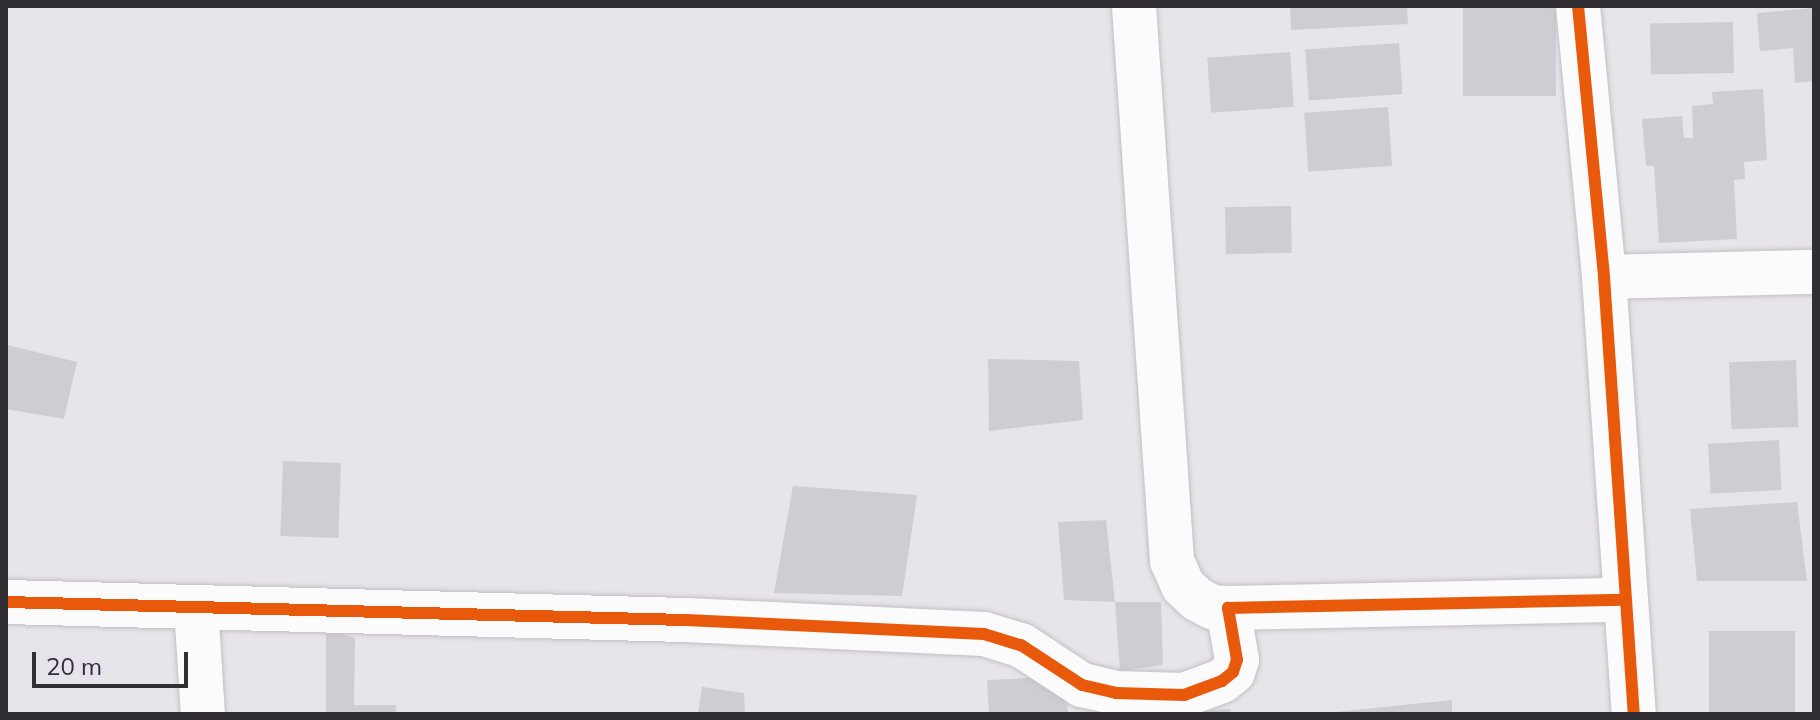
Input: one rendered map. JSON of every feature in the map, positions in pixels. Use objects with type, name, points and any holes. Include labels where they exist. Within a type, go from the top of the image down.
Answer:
[{"type":"street","points":[[1134,6],[1172,561],[1183,586],[1212,607],[1228,608],[1624,600]]},
{"type":"street","points":[[1578,6],[1604,277],[1634,714]]},
{"type":"street","points":[[1604,277],[1814,272]]},
{"type":"street","points":[[6,602],[686,620],[984,634],[1021,645],[1082,685],[1116,693],[1184,695],[1222,681],[1233,672],[1237,660],[1228,608]]},
{"type":"street","points":[[196,607],[203,714]]},
{"type":"building","points":[[1290,6],[1407,6],[1408,24],[1291,30]]},
{"type":"building","points":[[1463,6],[1556,6],[1556,96],[1463,96]]},
{"type":"building","points":[[1814,8],[1814,81],[1795,83],[1793,48],[1760,51],[1757,13]]},
{"type":"building","points":[[1733,22],[1734,73],[1651,74],[1650,23]]},
{"type":"building","points":[[1399,43],[1403,94],[1309,100],[1305,50]]},
{"type":"building","points":[[1290,52],[1294,107],[1211,113],[1207,58]]},
{"type":"building","points":[[1763,89],[1767,160],[1744,162],[1745,179],[1734,180],[1737,239],[1659,243],[1654,166],[1646,166],[1642,119],[1682,116],[1684,138],[1693,138],[1692,106],[1713,104],[1712,92]]},
{"type":"building","points":[[1388,107],[1392,166],[1308,172],[1304,113]]},
{"type":"building","points":[[1291,206],[1292,253],[1226,254],[1225,207]]},
{"type":"building","points":[[7,345],[77,362],[64,419],[6,409]]},
{"type":"building","points":[[988,359],[1079,361],[1083,420],[989,431]]},
{"type":"building","points":[[1796,360],[1798,427],[1731,429],[1729,362]]},
{"type":"building","points":[[1779,440],[1782,490],[1711,494],[1708,444]]},
{"type":"building","points":[[283,461],[341,463],[338,538],[280,536]]},
{"type":"building","points":[[793,486],[917,495],[902,596],[774,593]]},
{"type":"building","points":[[1797,502],[1807,581],[1697,581],[1690,509]]},
{"type":"building","points":[[1106,520],[1115,602],[1064,600],[1058,522]]},
{"type":"building","points":[[1115,602],[1161,602],[1163,665],[1120,671]]},
{"type":"building","points":[[326,630],[355,638],[354,705],[396,705],[396,714],[326,714]]},
{"type":"building","points":[[1709,631],[1795,631],[1795,714],[1709,714]]},
{"type":"building","points":[[1066,676],[1068,714],[989,714],[987,680]]},
{"type":"building","points":[[702,687],[744,693],[745,714],[698,714]]},
{"type":"building","points":[[1452,700],[1452,714],[1335,714],[1335,712]]},
{"type":"building","points":[[1230,709],[1231,714],[1186,714],[1186,712]]},
{"type":"cycle path","points":[[1578,6],[1604,277],[1634,714]]},
{"type":"cycle path","points":[[6,602],[686,620],[984,634],[1021,645],[1082,685],[1116,693],[1184,695],[1222,681],[1233,672],[1237,660],[1228,608],[1624,600]]}]
